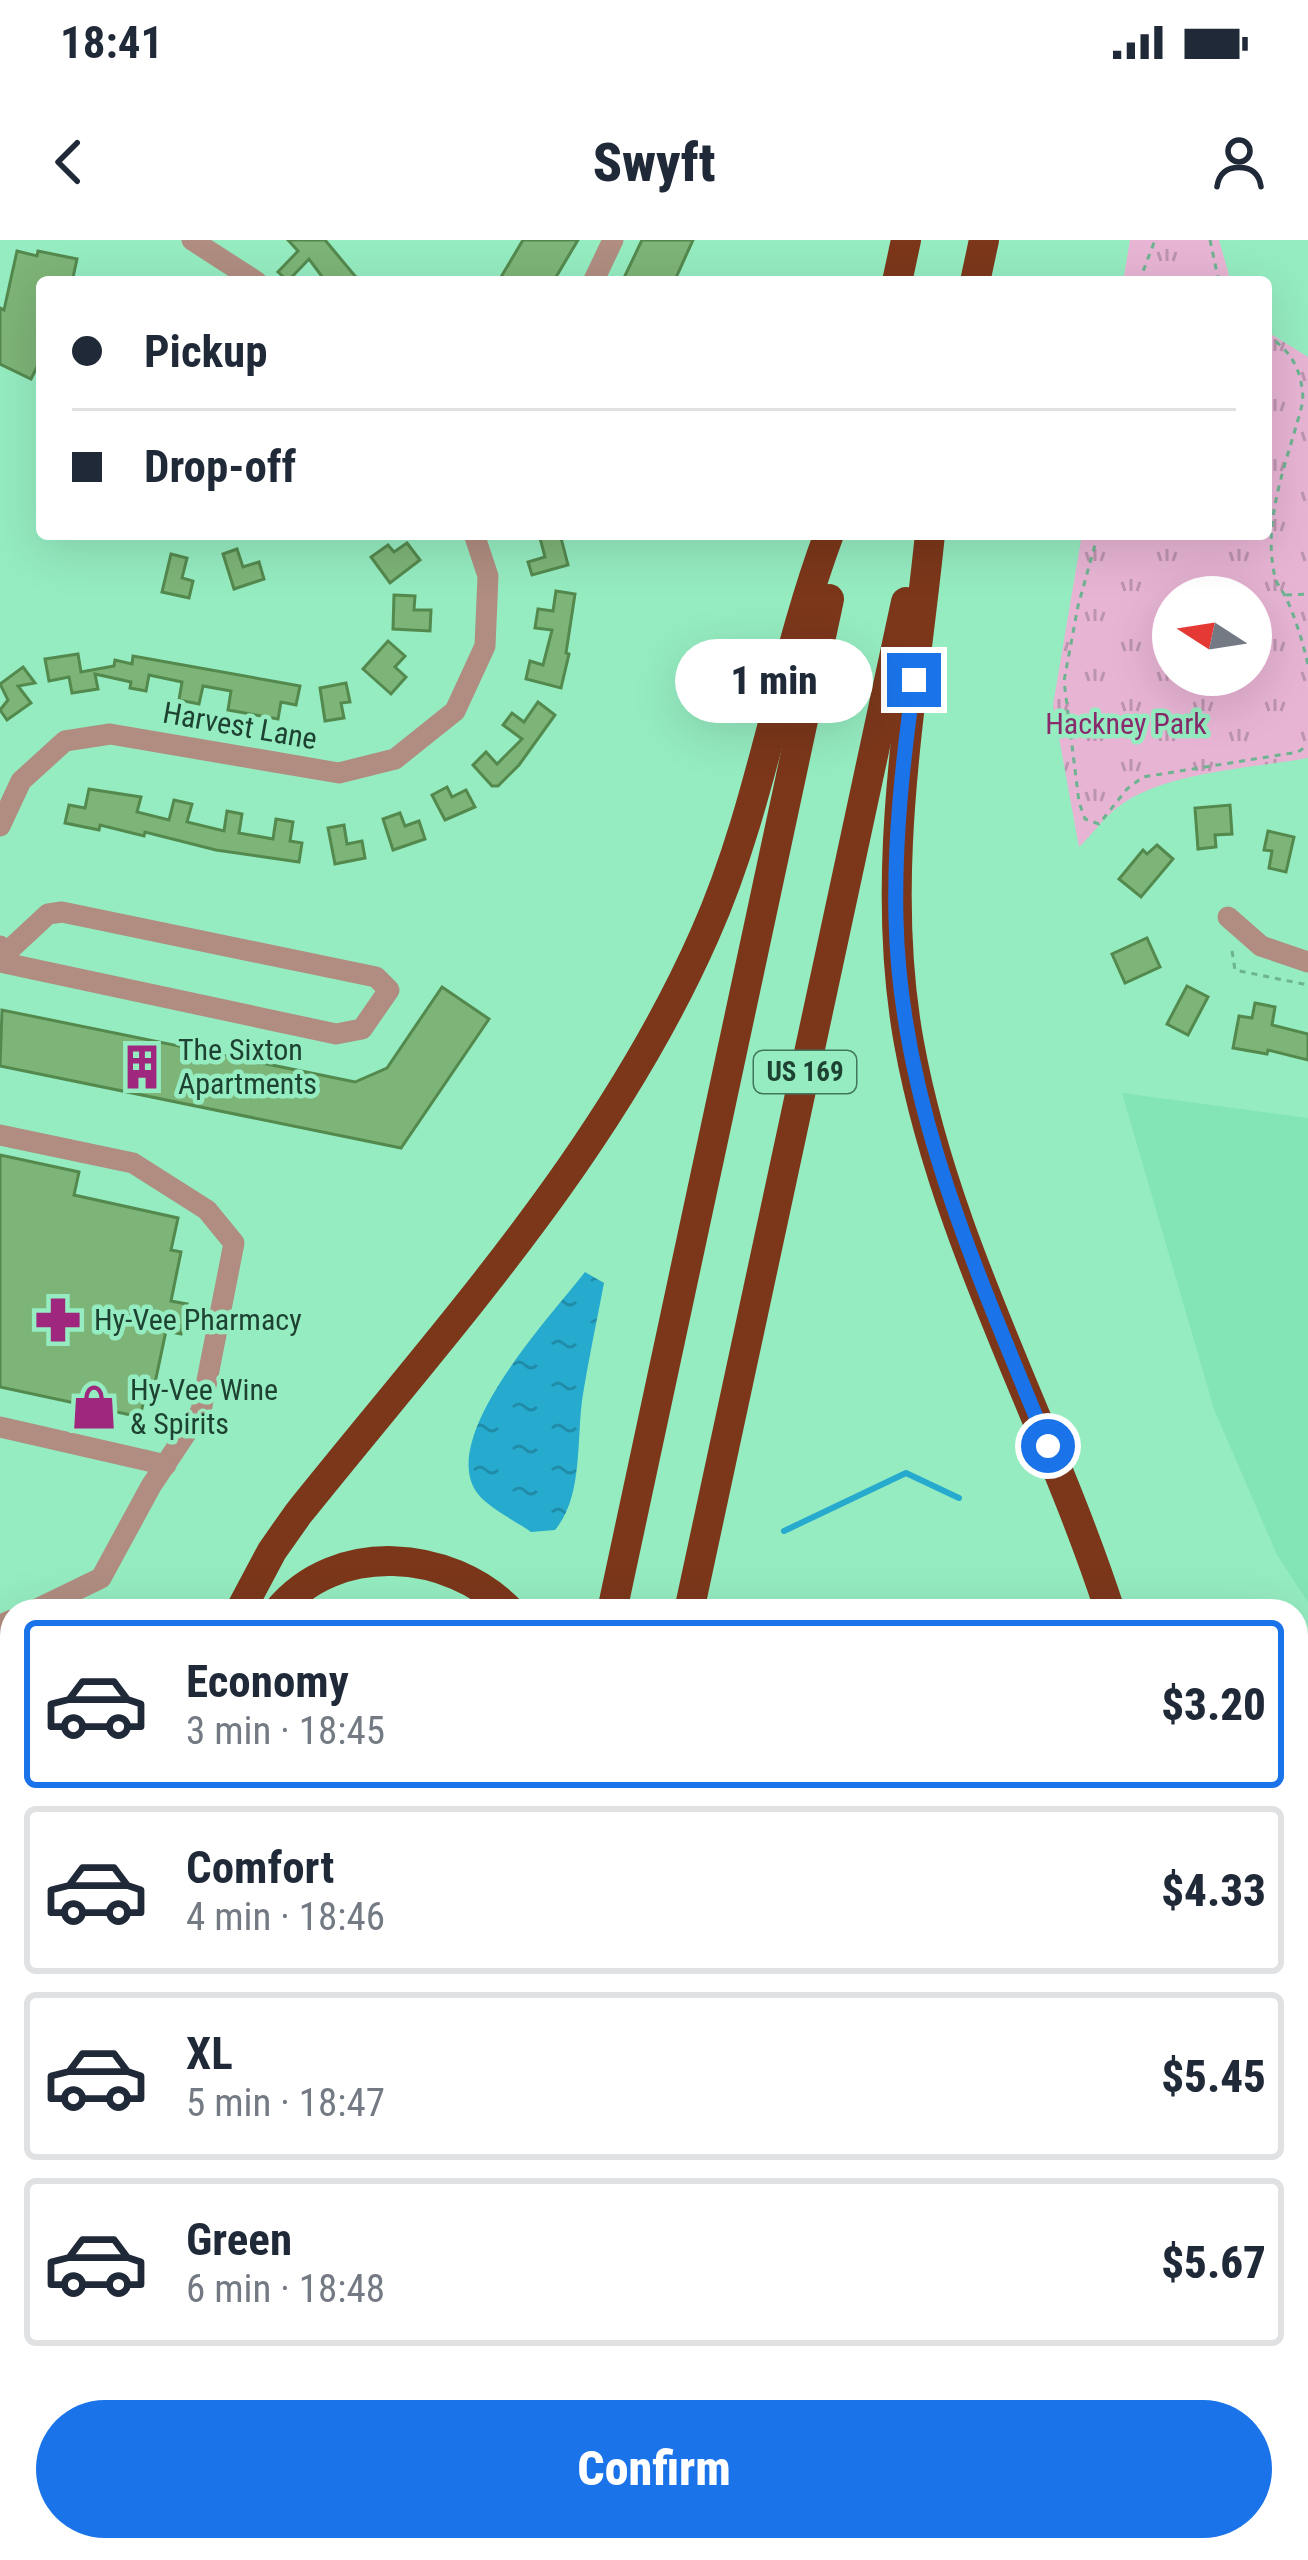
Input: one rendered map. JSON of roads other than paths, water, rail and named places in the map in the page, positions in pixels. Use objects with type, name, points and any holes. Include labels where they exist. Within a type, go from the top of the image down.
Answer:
[{"type":"highway","points":[[898,276],[906,240]]},
{"type":"highway","points":[[976,276],[985,240]]},
{"type":"highway","points":[[246,1599],[298,1514],[567,1178],[648,1052],[731,870],[827,540]]},
{"type":"highway","name":"US 169","points":[[615,1599],[842,540]]},
{"type":"highway","name":"US 169","points":[[692,1599],[920,540]]},
{"type":"highway","points":[[930,540],[896,862],[896,922],[908,1040],[949,1199],[1105,1599]]},
{"type":"highway","points":[[293,1599],[318,1579],[352,1565],[383,1560],[415,1562],[472,1580],[495,1599]]},
{"type":"street","points":[[192,240],[248,276]]},
{"type":"street","points":[[596,276],[613,240]]},
{"type":"street","name":"Harvest Lane","points":[[0,826],[21,782],[65,742],[110,734],[339,773],[395,759],[455,711],[484,646],[488,577],[476,540]]},
{"type":"street","points":[[62,912],[376,977],[389,990],[362,1029],[336,1034],[2,955],[48,914],[62,912]]},
{"type":"street","points":[[1228,916],[1261,946],[1308,962]]},
{"type":"street","points":[[0,1135],[133,1163],[207,1210],[234,1243],[201,1411],[100,1578],[57,1599]]},
{"type":"street","points":[[0,1427],[166,1465]]},
{"type":"water","points":[[585,1272],[604,1283],[583,1394],[575,1483],[555,1530],[531,1532],[478,1494],[469,1470],[472,1442],[503,1379]]},
{"type":"waterway","points":[[784,1531],[906,1473],[959,1498]]},
{"type":"place","name":"The Sixton Apartments","points":[[142,1067]]},
{"type":"place","name":"Hy-Vee Pharmacy","points":[[58,1320]]},
{"type":"place","name":"Hy-Vee Wine & Spirits","points":[[94,1407]]},
{"type":"park label","name":"Hackney Park","points":[[1126,724]]}]
